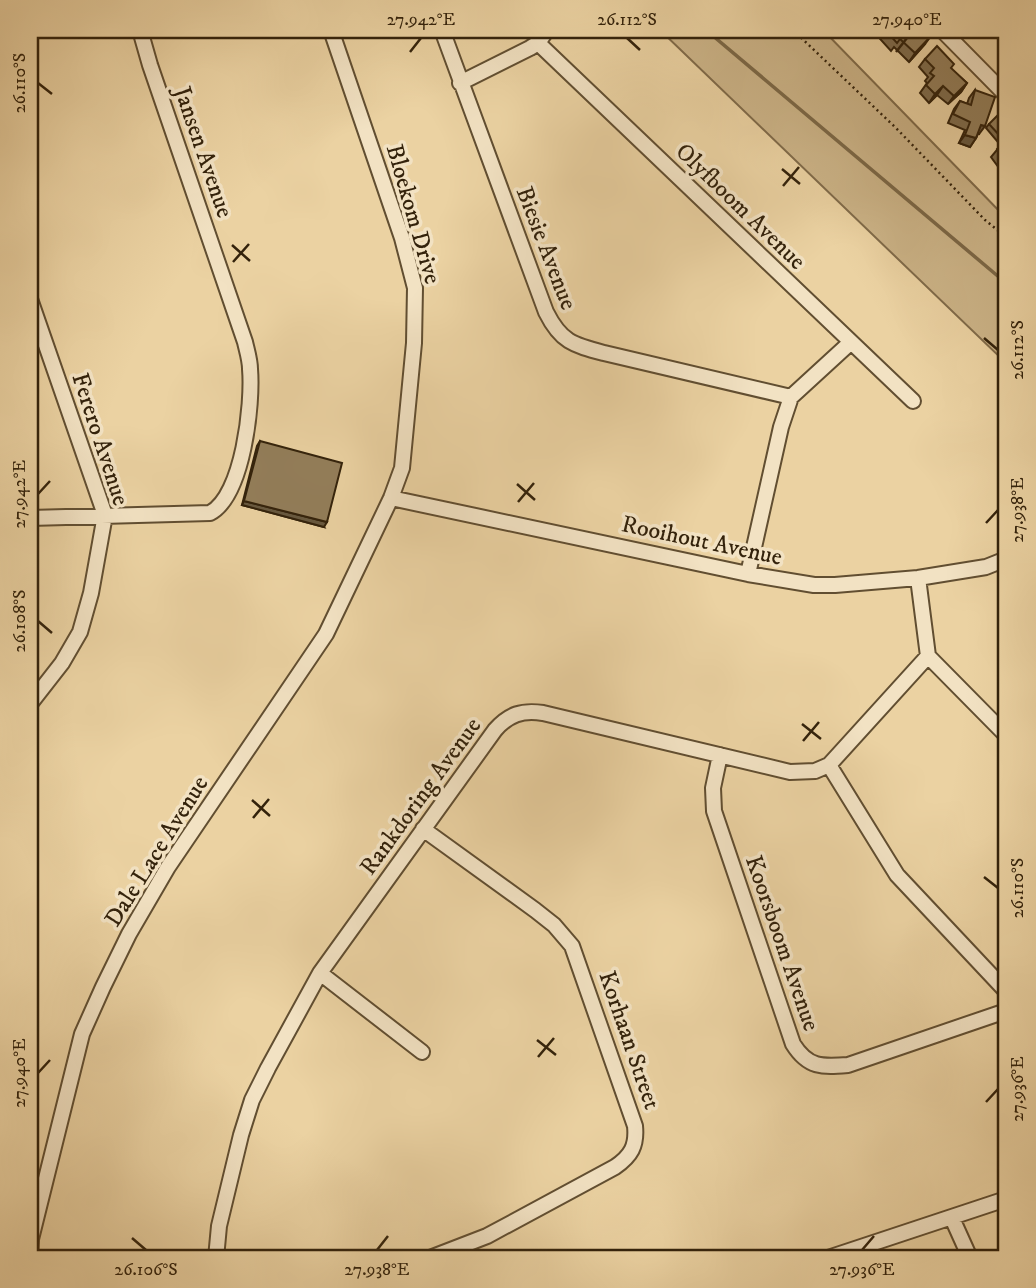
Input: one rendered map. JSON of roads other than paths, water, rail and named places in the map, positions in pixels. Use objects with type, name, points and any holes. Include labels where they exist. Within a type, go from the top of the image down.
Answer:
[{"type":"street","name":"Jansen Avenue","points":[[30,518],[203,514],[218,509],[237,471],[246,439],[250,367],[245,342],[149,65],[140,30]]},
{"type":"street","name":"Bloekom Drive","points":[[331,30],[398,225],[415,288],[415,343],[407,435],[402,468],[391,498]]},
{"type":"street","name":"Biesie Avenue","points":[[442,30],[546,312],[561,336],[591,350],[791,397]]},
{"type":"street","points":[[460,83],[521,54],[538,43],[547,30]]},
{"type":"street","points":[[942,30],[1006,95]]},
{"type":"street","name":"Olyfboom Avenue","points":[[538,43],[913,401]]},
{"type":"street","name":"Ferero Avenue","points":[[30,299],[105,515],[91,593],[80,632],[62,663],[30,704]]},
{"type":"street","points":[[748,574],[780,427],[791,397],[851,342]]},
{"type":"street","name":"Rooihout Avenue","points":[[391,498],[797,583],[835,586],[918,578],[986,567],[1006,559]]},
{"type":"street","name":"Dale Lace Avenue","points":[[30,1258],[30,1239],[82,1034],[103,987],[167,867],[326,634],[391,498]]},
{"type":"street","points":[[918,578],[928,656],[1006,735]]},
{"type":"street","points":[[928,656],[829,765],[897,875],[1006,990]]},
{"type":"street","name":"Rankdoring Avenue","points":[[216,1258],[219,1226],[252,1100],[320,973],[495,730],[508,717],[532,712],[543,713],[790,772],[815,771],[829,765]]},
{"type":"street","name":"Koorsboom Avenue","points":[[720,755],[713,788],[714,811],[793,1044],[800,1055],[810,1063],[825,1067],[848,1065],[1006,1011]]},
{"type":"street","name":"Korhaan Street","points":[[423,829],[535,910],[554,925],[572,946],[631,1114],[637,1140],[626,1160],[615,1167],[487,1236],[430,1258]]},
{"type":"street","points":[[320,973],[422,1052]]},
{"type":"street","points":[[828,1258],[1006,1199]]},
{"type":"street","points":[[952,1218],[970,1258]]},
{"type":"waterway","points":[[706,30],[1006,283]]}]
